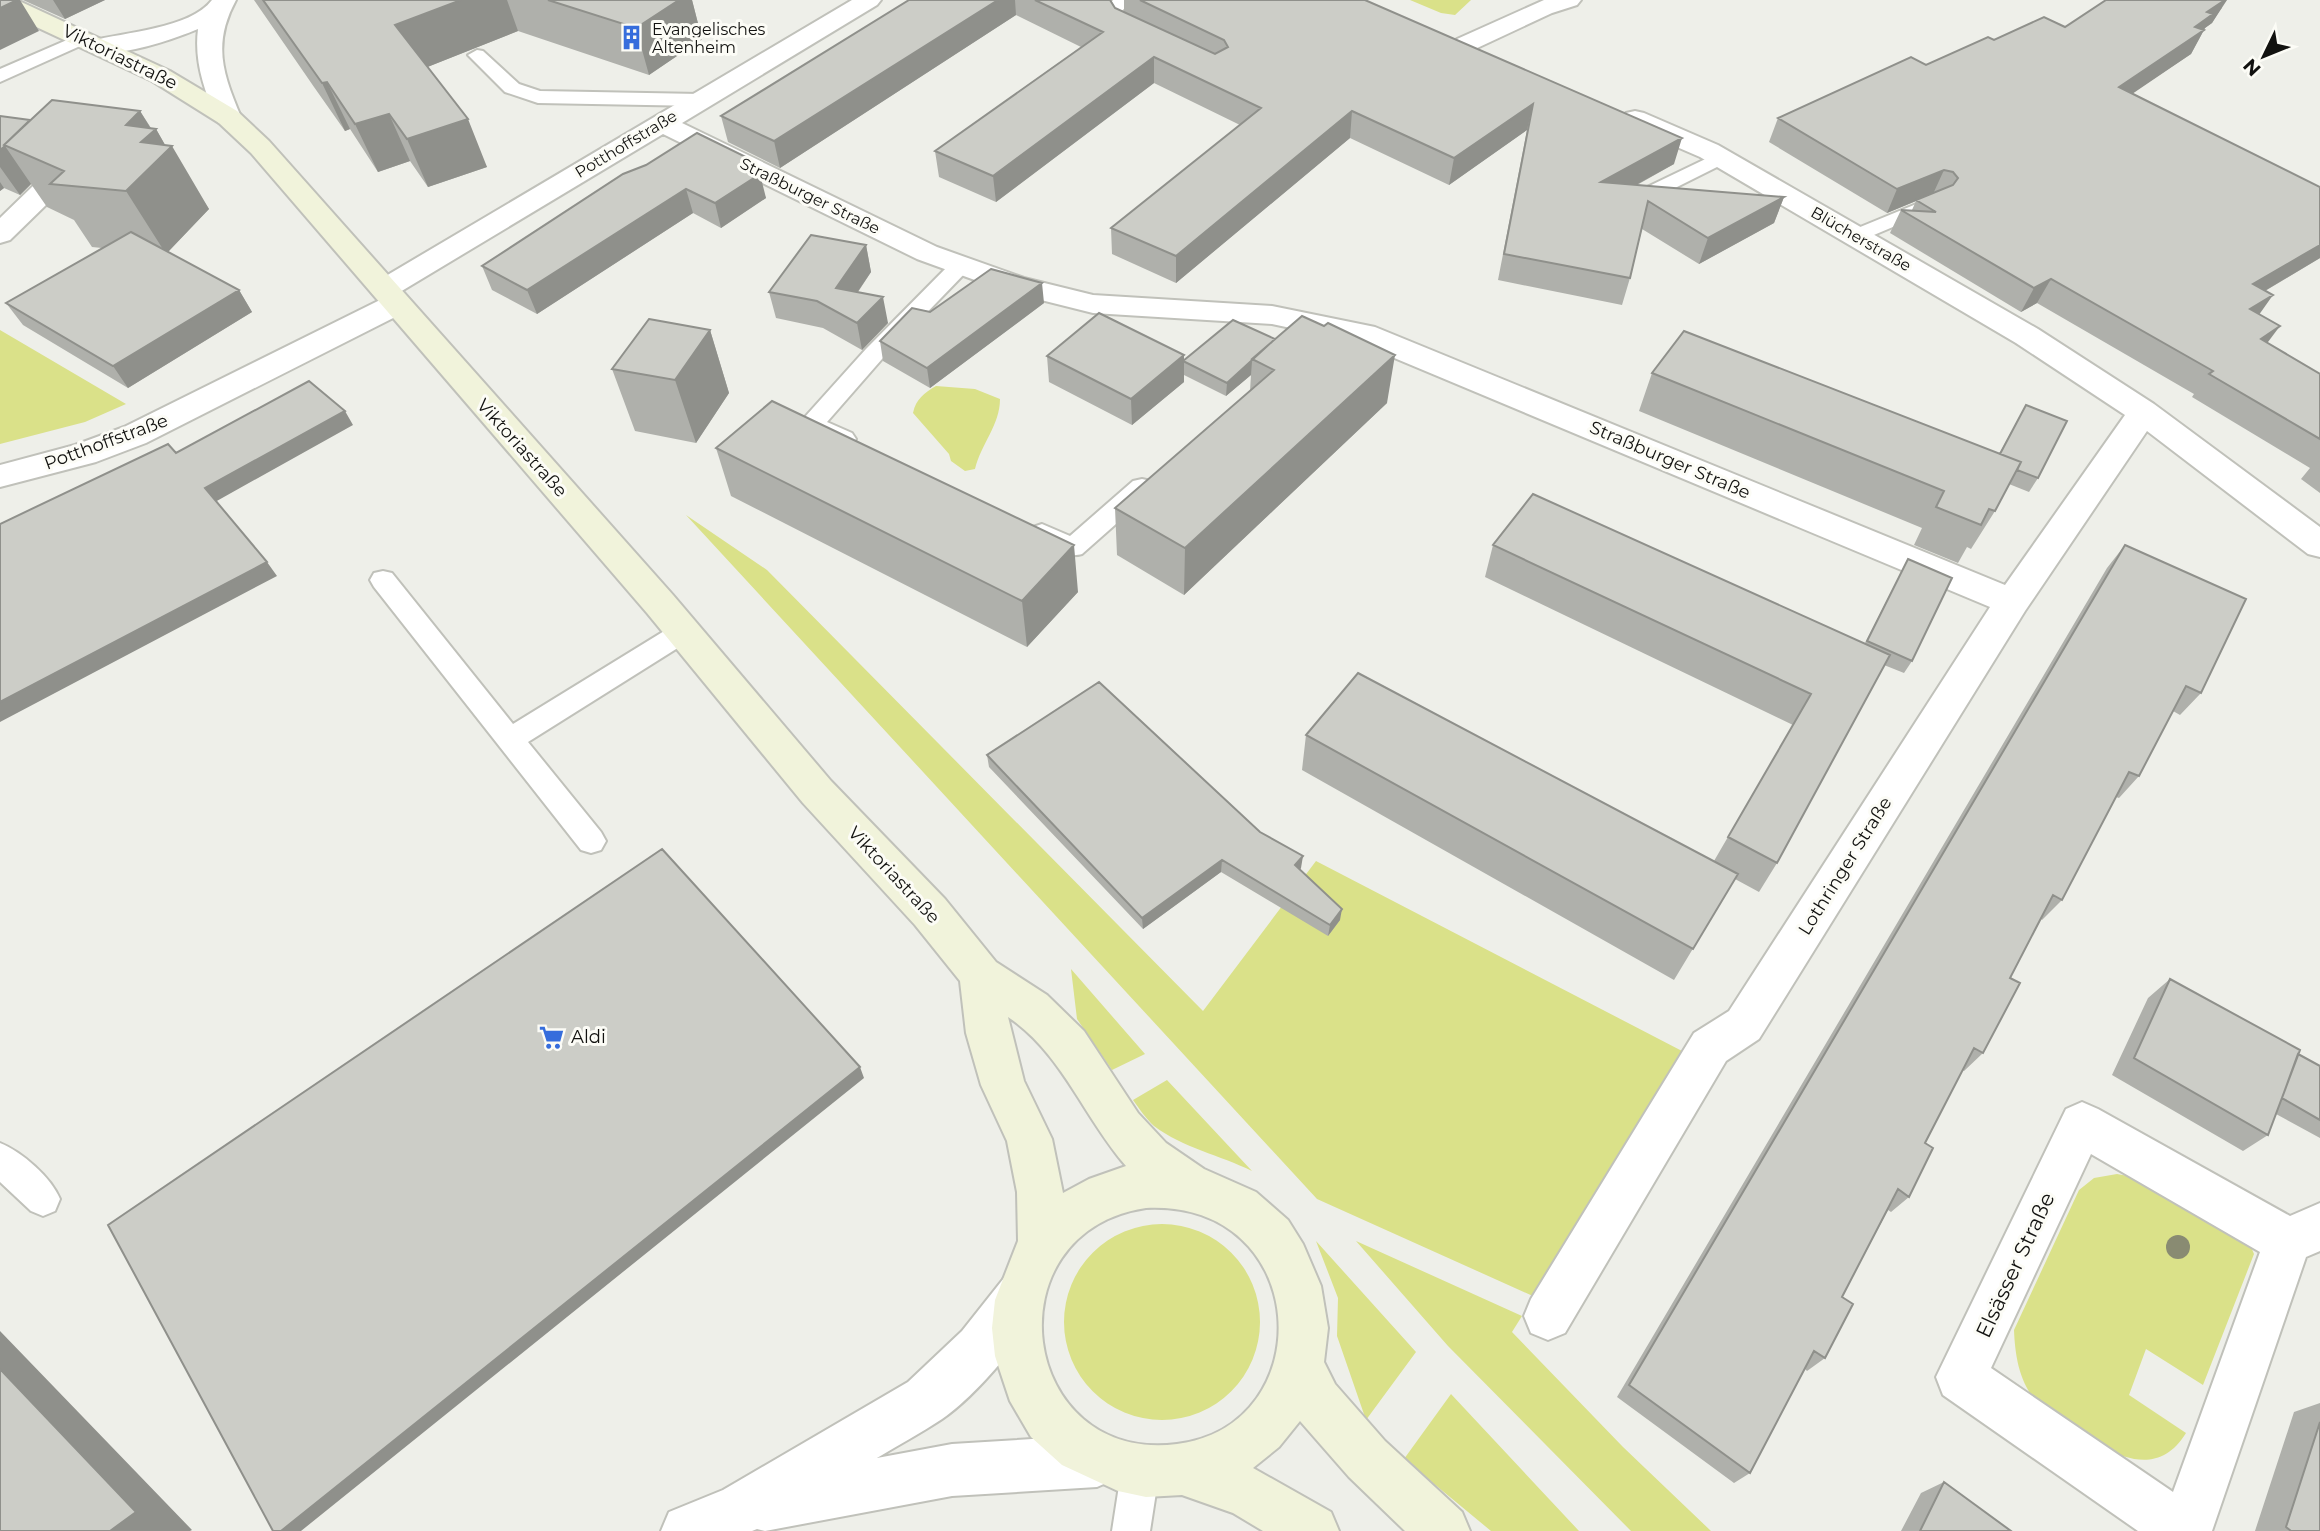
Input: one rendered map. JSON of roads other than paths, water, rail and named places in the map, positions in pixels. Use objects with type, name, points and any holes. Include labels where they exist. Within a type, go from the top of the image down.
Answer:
[{"type":"main road","name":"Viktoriastraße","points":[[0,1],[170,81],[228,117],[279,167],[683,632],[817,792],[930,912],[981,975],[1032,1009],[1069,1045],[1122,1128],[1150,1159],[1187,1184]]},
{"type":"main road","points":[[981,975],[988,1033],[1003,1085],[1029,1139],[1040,1192],[1042,1245]]},
{"type":"main road","points":[[1142,1469],[1226,1457],[1258,1433],[1283,1401],[1298,1363],[1302,1324],[1296,1283],[1278,1247],[1254,1218],[1222,1196],[1187,1184],[1147,1182],[1106,1192],[1071,1213],[1042,1245],[1021,1296],[1019,1342],[1031,1388],[1057,1428],[1142,1469],[1246,1491],[1312,1531]]},
{"type":"main road","points":[[1298,1363],[1317,1402],[1367,1459],[1443,1531]]},
{"type":"street","name":"Potthoffstraße","points":[[0,476],[84,454],[135,435],[390,297],[662,123],[869,0]]},
{"type":"street","points":[[1466,44],[1538,4],[1569,0]]},
{"type":"street","points":[[92,42],[165,35],[193,25],[221,4]]},
{"type":"street","points":[[221,4],[207,57],[228,117]]},
{"type":"street","name":"Blücherstraße","points":[[1607,106],[1720,158],[2027,336],[2143,412],[2320,545]]},
{"type":"street","name":"Straßburger Straße","points":[[662,123],[927,253],[1015,285],[1093,304],[1272,315],[1315,334],[1364,334],[2012,602]]},
{"type":"street","points":[[0,234],[94,142]]},
{"type":"street","name":"Lothringer Straße","points":[[1548,1315],[1710,1047],[1744,1025],[2012,602],[2143,412]]},
{"type":"street","name":"Elsässer Straße","points":[[2082,1124],[2304,1234],[2184,1531],[1961,1377],[2082,1124]]},
{"type":"street","points":[[688,1531],[741,1509],[926,1400],[980,1349],[1021,1296]]},
{"type":"street","points":[[741,1509],[952,1470],[1142,1469]]},
{"type":"lane","points":[[1123,0],[1112,12],[1123,27],[1157,44]]},
{"type":"lane","points":[[0,76],[92,42]]},
{"type":"lane","points":[[477,55],[512,88],[538,97],[700,100]]},
{"type":"lane","points":[[1650,193],[1720,158]]},
{"type":"lane","points":[[1855,236],[1934,202]]},
{"type":"lane","points":[[862,448],[812,424],[874,354],[961,265]]},
{"type":"lane","points":[[1023,524],[1073,548],[1164,468]]},
{"type":"lane","points":[[383,580],[591,841]]},
{"type":"lane","points":[[511,739],[683,632]]},
{"type":"lane","points":[[0,1159],[43,1199]]},
{"type":"lane","points":[[1130,1531],[1142,1469]]},
{"type":"place","name":"Evangelisches Altenheim","points":[[632,38]]},
{"type":"place","name":"Aldi","points":[[551,1037]]}]
